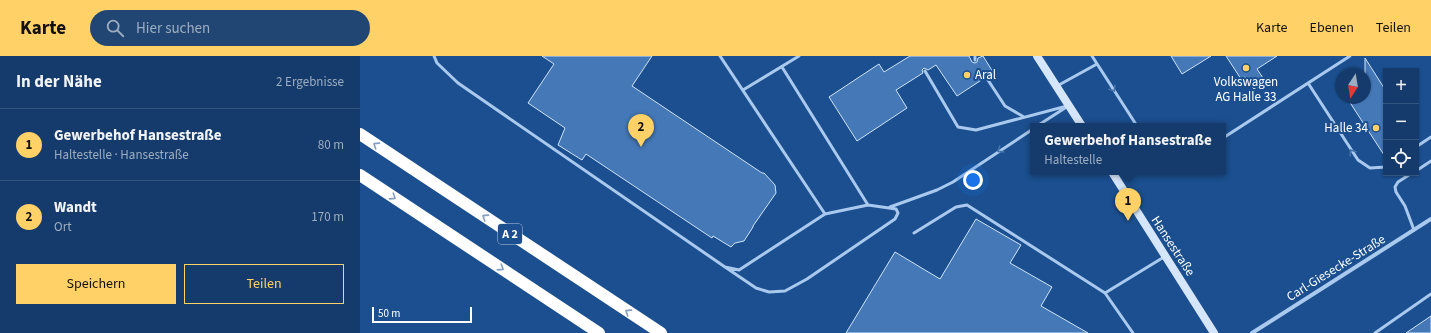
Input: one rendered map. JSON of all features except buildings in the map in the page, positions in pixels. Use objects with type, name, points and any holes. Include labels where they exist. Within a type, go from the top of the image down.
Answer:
[{"type":"highway","name":"A 2","points":[[360,134],[661,333]]},
{"type":"highway","name":"A 2","points":[[360,175],[599,333]]},
{"type":"main road","points":[[1037,56],[1080,123]]},
{"type":"main road","name":"Hansestraße","points":[[1114,175],[1214,333]]},
{"type":"street","name":"Carl-Giesecke-Straße","points":[[1252,333],[1431,219]]},
{"type":"lane","points":[[434,56],[437,63],[458,83],[725,267],[756,288],[769,292],[785,291],[807,279],[895,219],[898,213],[896,209],[889,207],[868,205],[825,214],[739,270],[725,267]]},
{"type":"lane","points":[[720,56],[825,214]]},
{"type":"lane","points":[[743,90],[799,56]]},
{"type":"lane","points":[[1092,56],[1135,123]]},
{"type":"lane","points":[[1226,136],[1350,56]]},
{"type":"lane","points":[[1056,86],[1097,64]]},
{"type":"lane","points":[[782,67],[868,205]]},
{"type":"lane","points":[[925,71],[958,127],[976,130],[1069,106]]},
{"type":"lane","points":[[986,77],[1005,106],[1024,118]]},
{"type":"lane","points":[[1308,83],[1358,160],[1370,168],[1383,167]]},
{"type":"lane","points":[[1042,123],[1069,106]]},
{"type":"lane","points":[[889,207],[942,188],[1030,131]]},
{"type":"lane","points":[[1419,145],[1431,138]]},
{"type":"lane","points":[[1419,169],[1431,161]]},
{"type":"lane","points":[[1407,176],[1398,182],[1395,187],[1396,192],[1406,206],[1414,230]]},
{"type":"lane","points":[[914,233],[956,207],[967,205],[1105,293],[1133,333]]},
{"type":"lane","points":[[1105,293],[1166,256]]},
{"type":"lane","points":[[1375,333],[1431,294]]},
{"type":"place","name":"Volkswagen AG Halle 33","points":[[1246,68]]},
{"type":"place","name":"Aral","points":[[967,75]]},
{"type":"place","name":"Halle 34","points":[[1376,128]]},
{"type":"place","name":"Wandt","points":[[641,147]]},
{"type":"place","name":"Gewerbehof Hansestraße","points":[[1128,221]]}]
